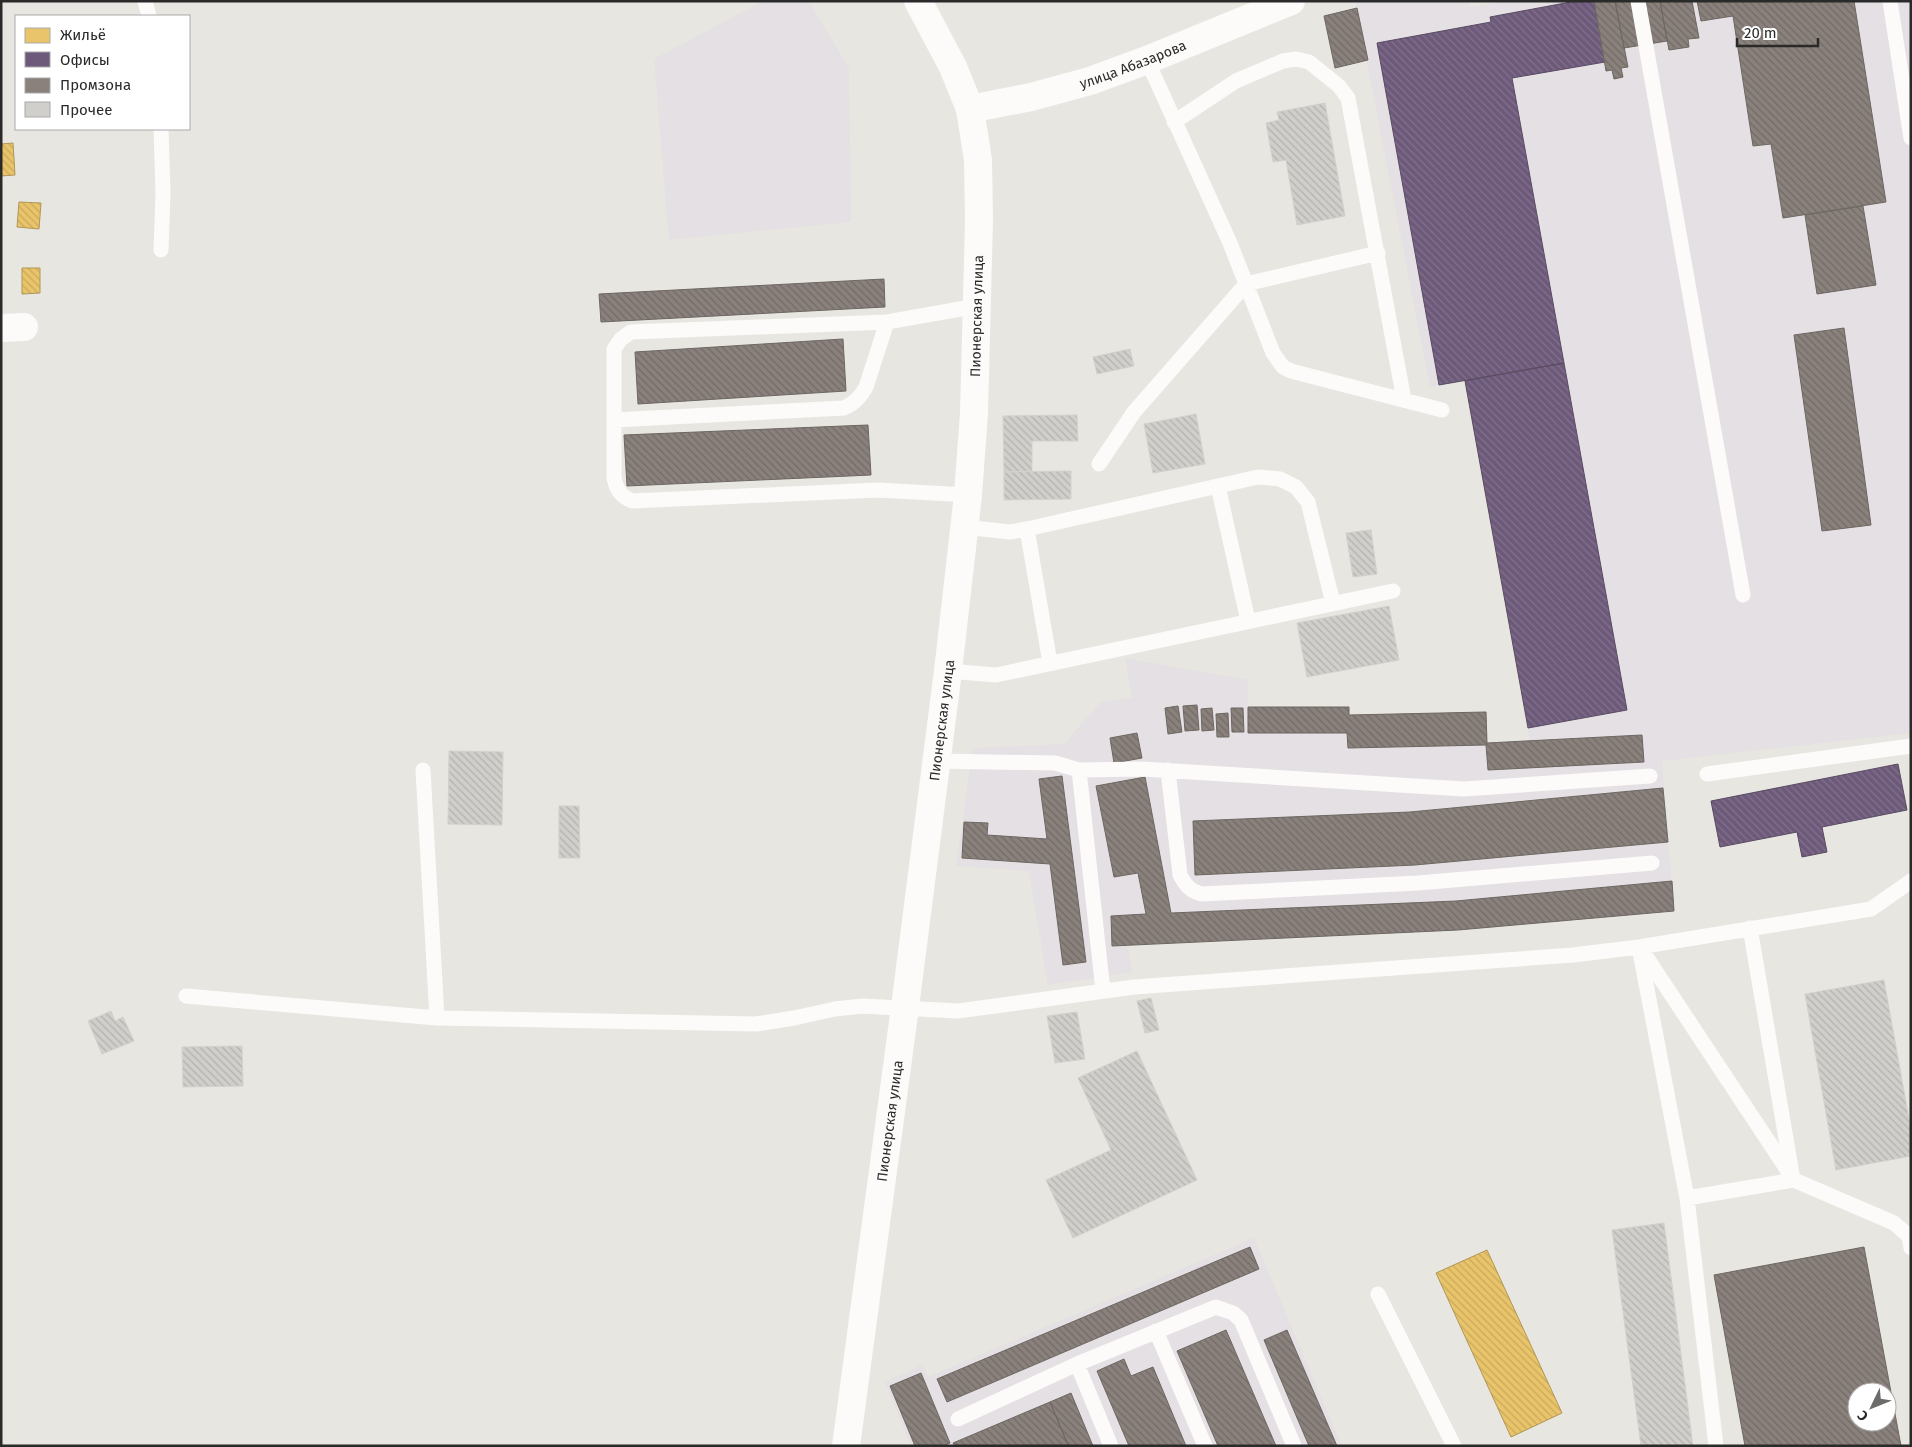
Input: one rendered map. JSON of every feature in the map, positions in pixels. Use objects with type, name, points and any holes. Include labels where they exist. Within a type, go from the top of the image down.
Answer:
[{"type":"street","name":"Пионерская улица","points":[[846,1446],[948,671],[968,495],[974,413],[979,220],[978,160],[970,109],[952,66],[918,1]]},
{"type":"street","name":"улица Абазарова","points":[[970,109],[1031,98],[1090,81],[1147,60],[1291,1]]},
{"type":"lane","points":[[144,1],[149,15]]},
{"type":"lane","points":[[1638,1],[1743,595]]},
{"type":"lane","points":[[1890,1],[1911,138]]},
{"type":"lane","points":[[1174,122],[1236,81],[1283,61],[1296,59],[1309,62],[1339,86],[1348,98],[1404,400]]},
{"type":"lane","points":[[1147,60],[1230,243],[1273,353],[1283,367],[1291,371],[1442,410]]},
{"type":"lane","points":[[160,130],[163,194],[162,250]]},
{"type":"lane","points":[[1099,464],[1134,412],[1246,284],[1378,253]]},
{"type":"lane","points":[[968,495],[878,490],[632,501],[623,496],[616,488],[614,478],[614,349],[621,339],[631,332],[887,322],[977,306]]},
{"type":"lane","points":[[614,420],[844,408],[861,396],[866,387],[887,322]]},
{"type":"lane","points":[[964,527],[1010,532],[1258,477],[1280,479],[1296,487],[1308,502],[1333,604]]},
{"type":"lane","points":[[1218,486],[1248,621]]},
{"type":"lane","points":[[1027,529],[1050,663]]},
{"type":"lane","points":[[948,671],[996,675],[1393,591]]},
{"type":"lane","points":[[1707,774],[1911,746]]},
{"type":"lane","points":[[936,761],[1055,763],[1079,770],[1168,770],[1464,789],[1650,776]]},
{"type":"lane","points":[[423,770],[437,1018]]},
{"type":"lane","points":[[1079,770],[1103,991]]},
{"type":"lane","points":[[1168,770],[1180,875],[1185,885],[1192,891],[1202,894],[1418,883],[1652,863]]},
{"type":"lane","points":[[186,996],[437,1018],[756,1024],[834,1009],[862,1006],[958,1011],[1134,987],[1573,955],[1639,947],[1871,909],[1911,881]]},
{"type":"lane","points":[[1750,928],[1794,1180]]},
{"type":"lane","points":[[1639,947],[1794,1180]]},
{"type":"lane","points":[[1639,947],[1687,1198],[1716,1446]]},
{"type":"lane","points":[[1687,1198],[1794,1180],[1894,1223],[1908,1236],[1911,1248]]},
{"type":"lane","points":[[1378,1294],[1454,1446]]},
{"type":"lane","points":[[958,1419],[1077,1364],[1216,1307],[1233,1313],[1241,1320],[1294,1446]]},
{"type":"lane","points":[[1156,1331],[1205,1446]]},
{"type":"lane","points":[[1077,1364],[1111,1446]]},
{"type":"shaded area","points":[[763,1],[809,1],[849,68],[851,222],[669,240],[654,59]]},
{"type":"shaded area","points":[[1355,1],[1469,1],[1470,7],[1502,1],[1911,1],[1911,733],[1662,761],[1674,911],[1458,930],[1128,945],[1132,972],[1048,985],[1029,871],[956,866],[973,748],[1064,744],[1100,703],[1132,697],[1125,658],[1248,680],[1248,707],[1349,707],[1350,715],[1486,712],[1487,743],[1530,741],[1465,381],[1430,387]]},
{"type":"shaded area","points":[[1254,1238],[1342,1446],[911,1446],[885,1382],[922,1365],[928,1377]]},
{"type":"building: Жильё","points":[[13,143],[15,175],[1,176],[1,144]]},
{"type":"building: Жильё","points":[[19,202],[41,203],[39,229],[17,227]]},
{"type":"building: Жильё","points":[[22,268],[40,268],[40,293],[22,294]]},
{"type":"building: Жильё","points":[[1487,1250],[1562,1413],[1511,1437],[1436,1273]]},
{"type":"building: Офисы","points":[[1576,1],[1594,1],[1605,62],[1512,78],[1564,363],[1439,385],[1377,43],[1491,22],[1490,17]]},
{"type":"building: Офисы","points":[[1564,363],[1627,710],[1528,728],[1465,381]]},
{"type":"building: Офисы","points":[[1898,764],[1907,810],[1822,827],[1827,852],[1802,857],[1797,832],[1720,847],[1711,801]]},
{"type":"building: Промзона","points":[[1594,1],[1615,1],[1628,67],[1621,68],[1623,77],[1614,79],[1612,70],[1606,71]]},
{"type":"building: Промзона","points":[[1615,1],[1660,1],[1667,41],[1624,48]]},
{"type":"building: Промзона","points":[[1660,1],[1692,1],[1699,38],[1688,39],[1689,47],[1669,50]]},
{"type":"building: Промзона","points":[[1697,1],[1854,1],[1886,202],[1783,218],[1771,144],[1753,146],[1733,16],[1701,21]]},
{"type":"building: Промзона","points":[[1357,8],[1368,60],[1335,68],[1324,16]]},
{"type":"building: Промзона","points":[[1863,206],[1876,285],[1817,294],[1805,215]]},
{"type":"building: Промзона","points":[[884,279],[885,307],[601,322],[599,294]]},
{"type":"building: Промзона","points":[[1844,328],[1871,525],[1822,531],[1794,335]]},
{"type":"building: Промзона","points":[[843,339],[846,391],[638,404],[635,352]]},
{"type":"building: Промзона","points":[[868,425],[871,475],[627,486],[624,435]]},
{"type":"building: Промзона","points":[[1197,705],[1199,730],[1185,731],[1183,706]]},
{"type":"building: Промзона","points":[[1178,706],[1182,732],[1168,734],[1165,708]]},
{"type":"building: Промзона","points":[[1248,707],[1349,707],[1349,715],[1486,712],[1487,743],[1642,735],[1644,762],[1488,770],[1486,745],[1348,748],[1347,733],[1248,733]]},
{"type":"building: Промзона","points":[[1212,708],[1214,730],[1202,731],[1201,709]]},
{"type":"building: Промзона","points":[[1231,708],[1243,708],[1244,732],[1232,732]]},
{"type":"building: Промзона","points":[[1228,713],[1229,737],[1217,737],[1216,714]]},
{"type":"building: Промзона","points":[[1137,733],[1142,758],[1114,763],[1110,738]]},
{"type":"building: Промзона","points":[[1062,776],[1086,962],[1063,965],[1050,864],[962,858],[964,822],[988,823],[987,835],[1047,839],[1039,779]]},
{"type":"building: Промзона","points":[[1145,777],[1171,913],[1456,901],[1672,881],[1674,911],[1458,930],[1112,946],[1111,916],[1146,914],[1138,873],[1114,877],[1096,786]]},
{"type":"building: Промзона","points":[[1663,788],[1668,842],[1415,865],[1195,875],[1193,821],[1410,812]]},
{"type":"building: Промзона","points":[[1250,1247],[1259,1269],[947,1402],[937,1379]]},
{"type":"building: Промзона","points":[[1864,1247],[1889,1382],[1847,1382],[1847,1432],[1897,1432],[1897,1424],[1901,1446],[1745,1446],[1714,1275]]},
{"type":"building: Промзона","points":[[1226,1330],[1276,1446],[1218,1446],[1177,1351]]},
{"type":"building: Промзона","points":[[1287,1330],[1337,1446],[1309,1446],[1264,1340]]},
{"type":"building: Промзона","points":[[1124,1359],[1131,1376],[1153,1367],[1186,1446],[1129,1446],[1097,1371]]},
{"type":"building: Промзона","points":[[921,1373],[950,1443],[943,1446],[915,1446],[890,1386]]},
{"type":"building: Промзона","points":[[1071,1393],[1093,1446],[1066,1446],[1068,1445],[1050,1402]]},
{"type":"building: Промзона","points":[[1050,1402],[1068,1445],[955,1446],[953,1443]]},
{"type":"building: Прочее","points":[[1325,103],[1345,216],[1297,225],[1286,160],[1273,162],[1266,123],[1279,120],[1277,112]]},
{"type":"building: Прочее","points":[[1130,349],[1134,366],[1097,374],[1093,357]]},
{"type":"building: Прочее","points":[[1196,414],[1205,464],[1153,473],[1144,424]]},
{"type":"building: Прочее","points":[[1077,415],[1078,441],[1032,441],[1032,471],[1004,472],[1003,416]]},
{"type":"building: Прочее","points":[[1071,471],[1071,499],[1004,500],[1004,472]]},
{"type":"building: Прочее","points":[[1371,530],[1377,574],[1353,577],[1346,533]]},
{"type":"building: Прочее","points":[[1389,606],[1399,660],[1307,677],[1297,623]]},
{"type":"building: Прочее","points":[[449,751],[503,752],[502,825],[448,824]]},
{"type":"building: Прочее","points":[[559,806],[579,806],[580,858],[559,858]]},
{"type":"building: Прочее","points":[[1884,980],[1911,1130],[1911,1156],[1836,1170],[1805,994]]},
{"type":"building: Прочее","points":[[1151,998],[1159,1030],[1145,1033],[1137,1001]]},
{"type":"building: Прочее","points":[[111,1011],[115,1021],[123,1017],[134,1041],[102,1054],[88,1021]]},
{"type":"building: Прочее","points":[[1077,1012],[1085,1059],[1055,1063],[1047,1016]]},
{"type":"building: Прочее","points":[[242,1046],[243,1086],[183,1087],[182,1047]]},
{"type":"building: Прочее","points":[[1137,1051],[1197,1180],[1073,1238],[1046,1180],[1111,1150],[1078,1078]]},
{"type":"building: Прочее","points":[[1664,1223],[1693,1446],[1641,1446],[1612,1230]]}]
